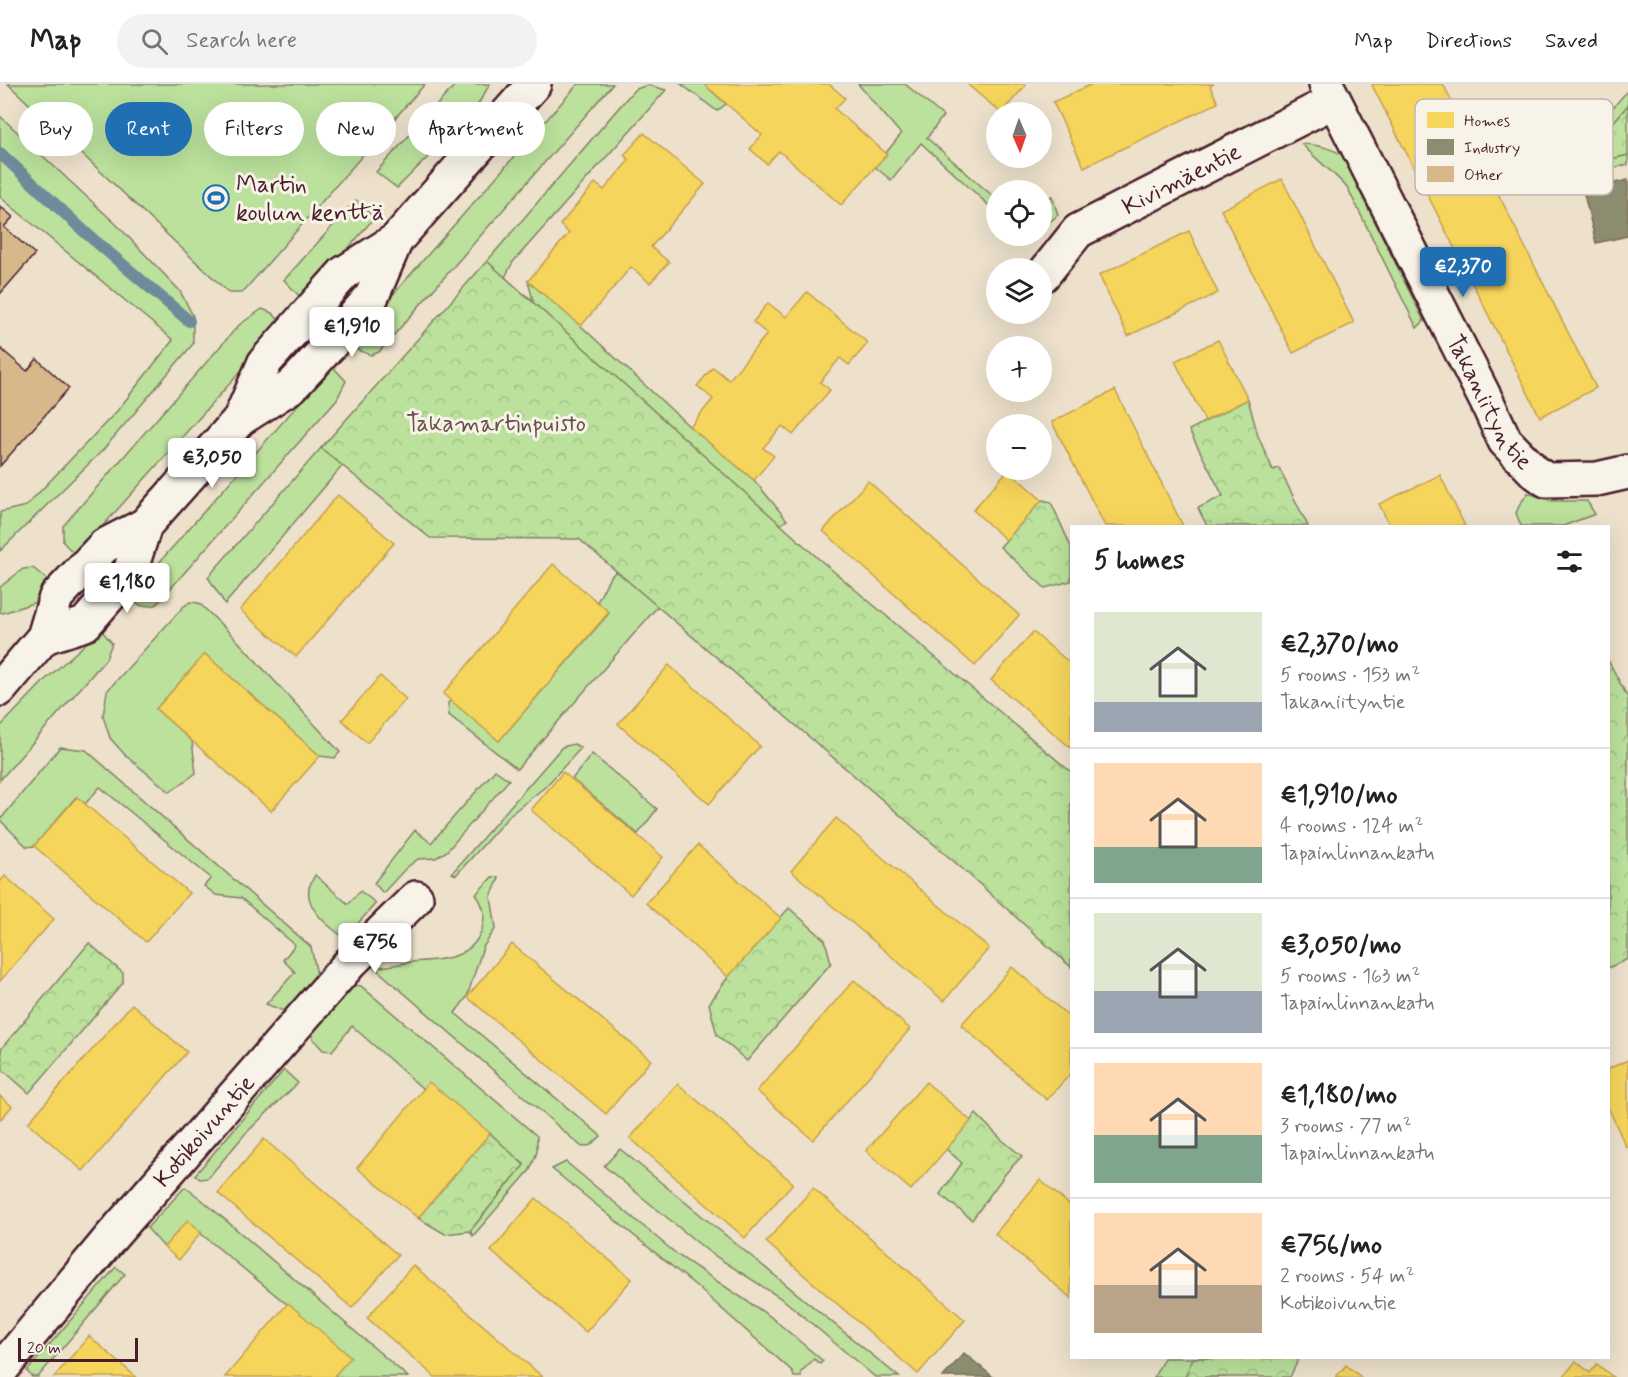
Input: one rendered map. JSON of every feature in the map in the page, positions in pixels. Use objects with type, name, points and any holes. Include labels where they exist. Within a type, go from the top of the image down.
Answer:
[{"type":"street","points":[[4,676],[44,637],[56,597],[104,546],[146,525],[240,419],[265,362],[344,273],[396,240],[534,84]]},
{"type":"street","name":"Kivimäentie","points":[[1052,264],[1078,231],[1330,92]]},
{"type":"street","name":"Takaniityntie","points":[[1330,92],[1477,381],[1505,441],[1546,480],[1597,479],[1628,472]]},
{"type":"street","name":"Kotikoivuntie","points":[[0,1371],[112,1236],[350,963],[416,898]]},
{"type":"green space","name":"Martin koulun kenttä","points":[[8,84],[425,84],[396,117],[396,102],[316,102],[316,156],[362,156],[242,293],[229,293],[84,156],[93,156],[93,102],[27,102]]},
{"type":"green space","points":[[456,84],[490,84],[479,102],[440,102]]},
{"type":"green space","points":[[578,84],[613,84],[379,352],[371,355],[355,349],[353,340],[515,156],[545,156],[545,122]]},
{"type":"green space","points":[[681,84],[704,84],[726,104],[717,111]]},
{"type":"green space","points":[[858,84],[905,84],[943,116],[927,138],[986,190],[986,203],[921,143],[891,180],[875,167],[901,134]]},
{"type":"green space","points":[[647,85],[666,90],[513,262],[505,277],[533,300],[528,281],[581,326],[690,427],[754,480],[787,520],[758,540],[476,274],[634,90]]},
{"type":"green space","points":[[1628,90],[1628,105],[1613,123],[1613,108]]},
{"type":"green space","points":[[1628,105],[1628,155],[1613,159],[1613,123]]},
{"type":"green space","points":[[0,116],[18,133],[18,156],[43,156],[117,225],[180,291],[193,316],[193,344],[103,450],[0,551],[0,512],[26,506],[117,411],[173,340],[0,197]]},
{"type":"green space","points":[[408,137],[408,156],[429,156],[397,188],[376,172],[391,156],[396,156],[396,150]]},
{"type":"green space","points":[[1302,144],[1323,147],[1342,155],[1424,321],[1417,328],[1348,189]]},
{"type":"green space","points":[[1628,155],[1628,165],[1613,168],[1613,159]]},
{"type":"green space","points":[[1052,196],[1058,215],[1052,220]]},
{"type":"green space","points":[[356,200],[374,218],[304,301],[284,280]]},
{"type":"green space","name":"Takamartinpuisto","points":[[487,261],[819,559],[1070,771],[1070,966],[965,871],[579,539],[430,538],[321,448]]},
{"type":"green space","points":[[262,309],[272,313],[283,324],[76,556],[63,542],[63,526],[239,325]]},
{"type":"green space","points":[[332,366],[346,381],[337,399],[156,605],[142,606],[127,599]]},
{"type":"green space","points":[[1248,399],[1258,436],[1273,470],[1279,468],[1308,525],[1206,525],[1198,508],[1223,496],[1189,430]]},
{"type":"green space","points":[[321,448],[343,465],[225,604],[208,577]]},
{"type":"green space","points":[[1528,493],[1552,501],[1587,501],[1595,514],[1566,525],[1521,525],[1516,513]]},
{"type":"green space","points":[[1042,500],[1051,502],[1070,545],[1070,581],[1045,588],[1000,547]]},
{"type":"green space","points":[[633,556],[665,598],[517,769],[449,715],[448,703],[451,700],[499,741],[609,613],[597,602],[610,577]]},
{"type":"green space","points":[[33,568],[50,582],[36,602],[0,612],[0,587],[23,569]]},
{"type":"green space","points":[[190,602],[199,603],[235,638],[340,752],[335,758],[320,756],[205,654],[156,709],[192,741],[196,773],[170,792],[126,756],[110,738],[103,716],[107,691]]},
{"type":"green space","points":[[101,630],[112,643],[106,659],[0,780],[0,727],[45,680]]},
{"type":"green space","points":[[1610,664],[1628,698],[1628,959],[1610,967]]},
{"type":"green space","points":[[574,744],[581,748],[545,787],[511,814],[456,875],[452,873],[562,747]]},
{"type":"green space","points":[[60,747],[86,750],[311,947],[317,975],[286,1012],[266,1004],[295,972],[283,960],[295,945],[241,898],[216,895],[204,886],[211,878],[100,787],[85,804],[76,797],[34,846],[27,847],[0,820]]},
{"type":"green space","points":[[592,754],[657,809],[638,834],[572,779]]},
{"type":"green space","points":[[495,770],[509,780],[447,851],[436,858],[418,859],[406,868],[383,893],[374,883],[415,830],[431,843]]},
{"type":"green space","points":[[315,875],[348,904],[360,891],[376,903],[345,938],[320,917],[311,903],[309,888]]},
{"type":"green space","points":[[492,877],[499,878],[491,897],[496,928],[483,947],[467,997],[455,1013],[601,1136],[591,1145],[582,1147],[375,968],[443,959],[463,953],[471,947],[482,929],[484,919],[482,906],[476,894]]},
{"type":"green space","points":[[789,908],[825,940],[831,963],[747,1061],[717,1035],[709,1004],[728,977]]},
{"type":"green space","points":[[89,943],[123,973],[123,983],[29,1093],[3,1070],[1,1049]]},
{"type":"green space","points":[[355,985],[361,986],[537,1136],[537,1152],[530,1170],[473,1236],[470,1231],[524,1164],[423,1089],[352,1026],[332,1051],[323,1050],[313,1039],[312,1033]]},
{"type":"green space","points":[[284,1070],[298,1083],[245,1134],[208,1178],[200,1179],[195,1175]]},
{"type":"green space","points":[[976,1114],[1022,1156],[1006,1173],[972,1220],[940,1194],[962,1163],[946,1149]]},
{"type":"green space","points":[[490,1133],[524,1165],[470,1231],[445,1234],[418,1218]]},
{"type":"green space","points":[[620,1149],[899,1377],[875,1377],[785,1301],[709,1252],[604,1166]]},
{"type":"green space","points":[[566,1162],[679,1256],[771,1317],[823,1361],[820,1364],[814,1359],[801,1372],[801,1377],[794,1377],[792,1371],[695,1285],[552,1169]]},
{"type":"green space","points":[[185,1187],[408,1377],[337,1377],[335,1375],[350,1356],[188,1221],[164,1247],[147,1228]]},
{"type":"green space","points":[[116,1267],[125,1274],[38,1377],[32,1377],[27,1371]]},
{"type":"green space","points":[[1163,1359],[1238,1359],[1226,1377],[1154,1377]]},
{"type":"green space","points":[[1193,1359],[1299,1359],[1290,1377],[1185,1377]]},
{"type":"building: Homes","points":[[704,84],[829,84],[845,98],[835,109],[887,154],[841,205],[779,151],[767,164],[750,149],[762,135]]},
{"type":"building: Homes","points":[[967,84],[1026,85],[1011,102],[988,102]]},
{"type":"building: Homes","points":[[1092,84],[1214,84],[1210,86],[1218,103],[1084,167],[1053,102]]},
{"type":"building: Homes","points":[[1443,84],[1451,99],[1415,99],[1415,170],[1372,85]]},
{"type":"building: Homes","points":[[644,133],[705,184],[651,247],[669,262],[650,283],[631,267],[581,326],[528,281],[569,233],[560,225],[595,183],[604,190],[629,160],[624,155]]},
{"type":"building: Homes","points":[[1282,179],[1354,323],[1293,353],[1221,210]]},
{"type":"building: Homes","points":[[1428,195],[1499,195],[1596,388],[1540,417]]},
{"type":"building: Homes","points":[[1189,231],[1218,293],[1128,336],[1099,275]]},
{"type":"building: Homes","points":[[807,292],[868,343],[849,365],[840,358],[820,382],[830,390],[793,435],[782,426],[763,448],[774,456],[754,480],[690,427],[713,399],[697,386],[713,367],[729,380],[767,334],[753,322],[768,303],[786,317]]},
{"type":"building: Homes","points":[[1218,340],[1248,399],[1205,421],[1175,361]]},
{"type":"building: Homes","points":[[1115,390],[1182,525],[1104,525],[1052,422]]},
{"type":"building: Homes","points":[[1440,475],[1465,525],[1390,525],[1379,504]]},
{"type":"building: Homes","points":[[999,480],[1019,480],[1042,500],[1006,540],[973,510]]},
{"type":"building: Homes","points":[[868,481],[1019,615],[975,666],[823,531]]},
{"type":"building: Homes","points":[[338,495],[394,543],[296,657],[240,610]]},
{"type":"building: Homes","points":[[553,564],[609,612],[499,741],[443,694]]},
{"type":"building: Homes","points":[[1033,632],[1070,663],[1070,747],[991,680]]},
{"type":"building: Homes","points":[[205,654],[320,756],[271,811],[156,709]]},
{"type":"building: Homes","points":[[669,665],[760,746],[709,804],[618,724]]},
{"type":"building: Homes","points":[[380,676],[406,699],[367,743],[342,720]]},
{"type":"building: Homes","points":[[563,772],[663,857],[631,895],[531,810]]},
{"type":"building: Homes","points":[[77,797],[189,893],[146,942],[34,846]]},
{"type":"building: Homes","points":[[836,818],[989,948],[944,1001],[791,871]]},
{"type":"building: Homes","points":[[698,845],[781,918],[728,977],[646,903]]},
{"type":"building: Homes","points":[[5,876],[54,919],[0,981],[0,882]]},
{"type":"building: Homes","points":[[512,944],[651,1060],[606,1114],[467,997]]},
{"type":"building: Homes","points":[[1012,967],[1070,1017],[1070,1074],[1047,1100],[961,1025]]},
{"type":"building: Homes","points":[[854,980],[910,1029],[813,1140],[757,1091]]},
{"type":"building: Homes","points":[[132,1004],[187,1052],[83,1171],[28,1123]]},
{"type":"building: Homes","points":[[1628,1060],[1628,1146],[1626,1147],[1610,1111],[1610,1068]]},
{"type":"building: Homes","points":[[429,1082],[490,1133],[418,1218],[357,1168]]},
{"type":"building: Homes","points":[[926,1082],[971,1121],[911,1190],[866,1151]]},
{"type":"building: Homes","points":[[678,1084],[793,1183],[745,1238],[630,1138]]},
{"type":"building: Homes","points":[[0,1096],[12,1106],[0,1120]]},
{"type":"building: Homes","points":[[264,1139],[398,1255],[352,1308],[218,1193]]},
{"type":"building: Homes","points":[[1040,1180],[1070,1205],[1070,1297],[995,1234]]},
{"type":"building: Homes","points":[[813,1188],[965,1320],[918,1374],[766,1242]]},
{"type":"building: Homes","points":[[536,1198],[632,1279],[586,1332],[491,1251]]},
{"type":"building: Homes","points":[[188,1220],[201,1232],[179,1260],[164,1247]]},
{"type":"building: Homes","points":[[413,1265],[543,1377],[435,1377],[367,1318]]},
{"type":"building: Homes","points":[[288,1303],[351,1357],[334,1377],[225,1377]]},
{"type":"building: Homes","points":[[89,1336],[136,1377],[54,1377]]},
{"type":"building: Homes","points":[[1576,1361],[1590,1373],[1597,1364],[1613,1377],[1563,1377]]},
{"type":"building: Homes","points":[[1346,1365],[1361,1377],[1336,1377]]},
{"type":"building: Industry","points":[[1628,180],[1628,236],[1596,243],[1584,195],[1613,195],[1613,183]]},
{"type":"building: Industry","points":[[964,1353],[993,1377],[943,1377]]},
{"type":"building: Other","points":[[0,206],[13,217],[4,227],[35,254],[0,294]]},
{"type":"building: Other","points":[[0,348],[27,371],[37,359],[69,388],[0,466]]},
{"type":"waterway","points":[[0,153],[87,234],[189,321]]},
{"type":"place","name":"Martin koulun kenttä","points":[[216,198]]}]
